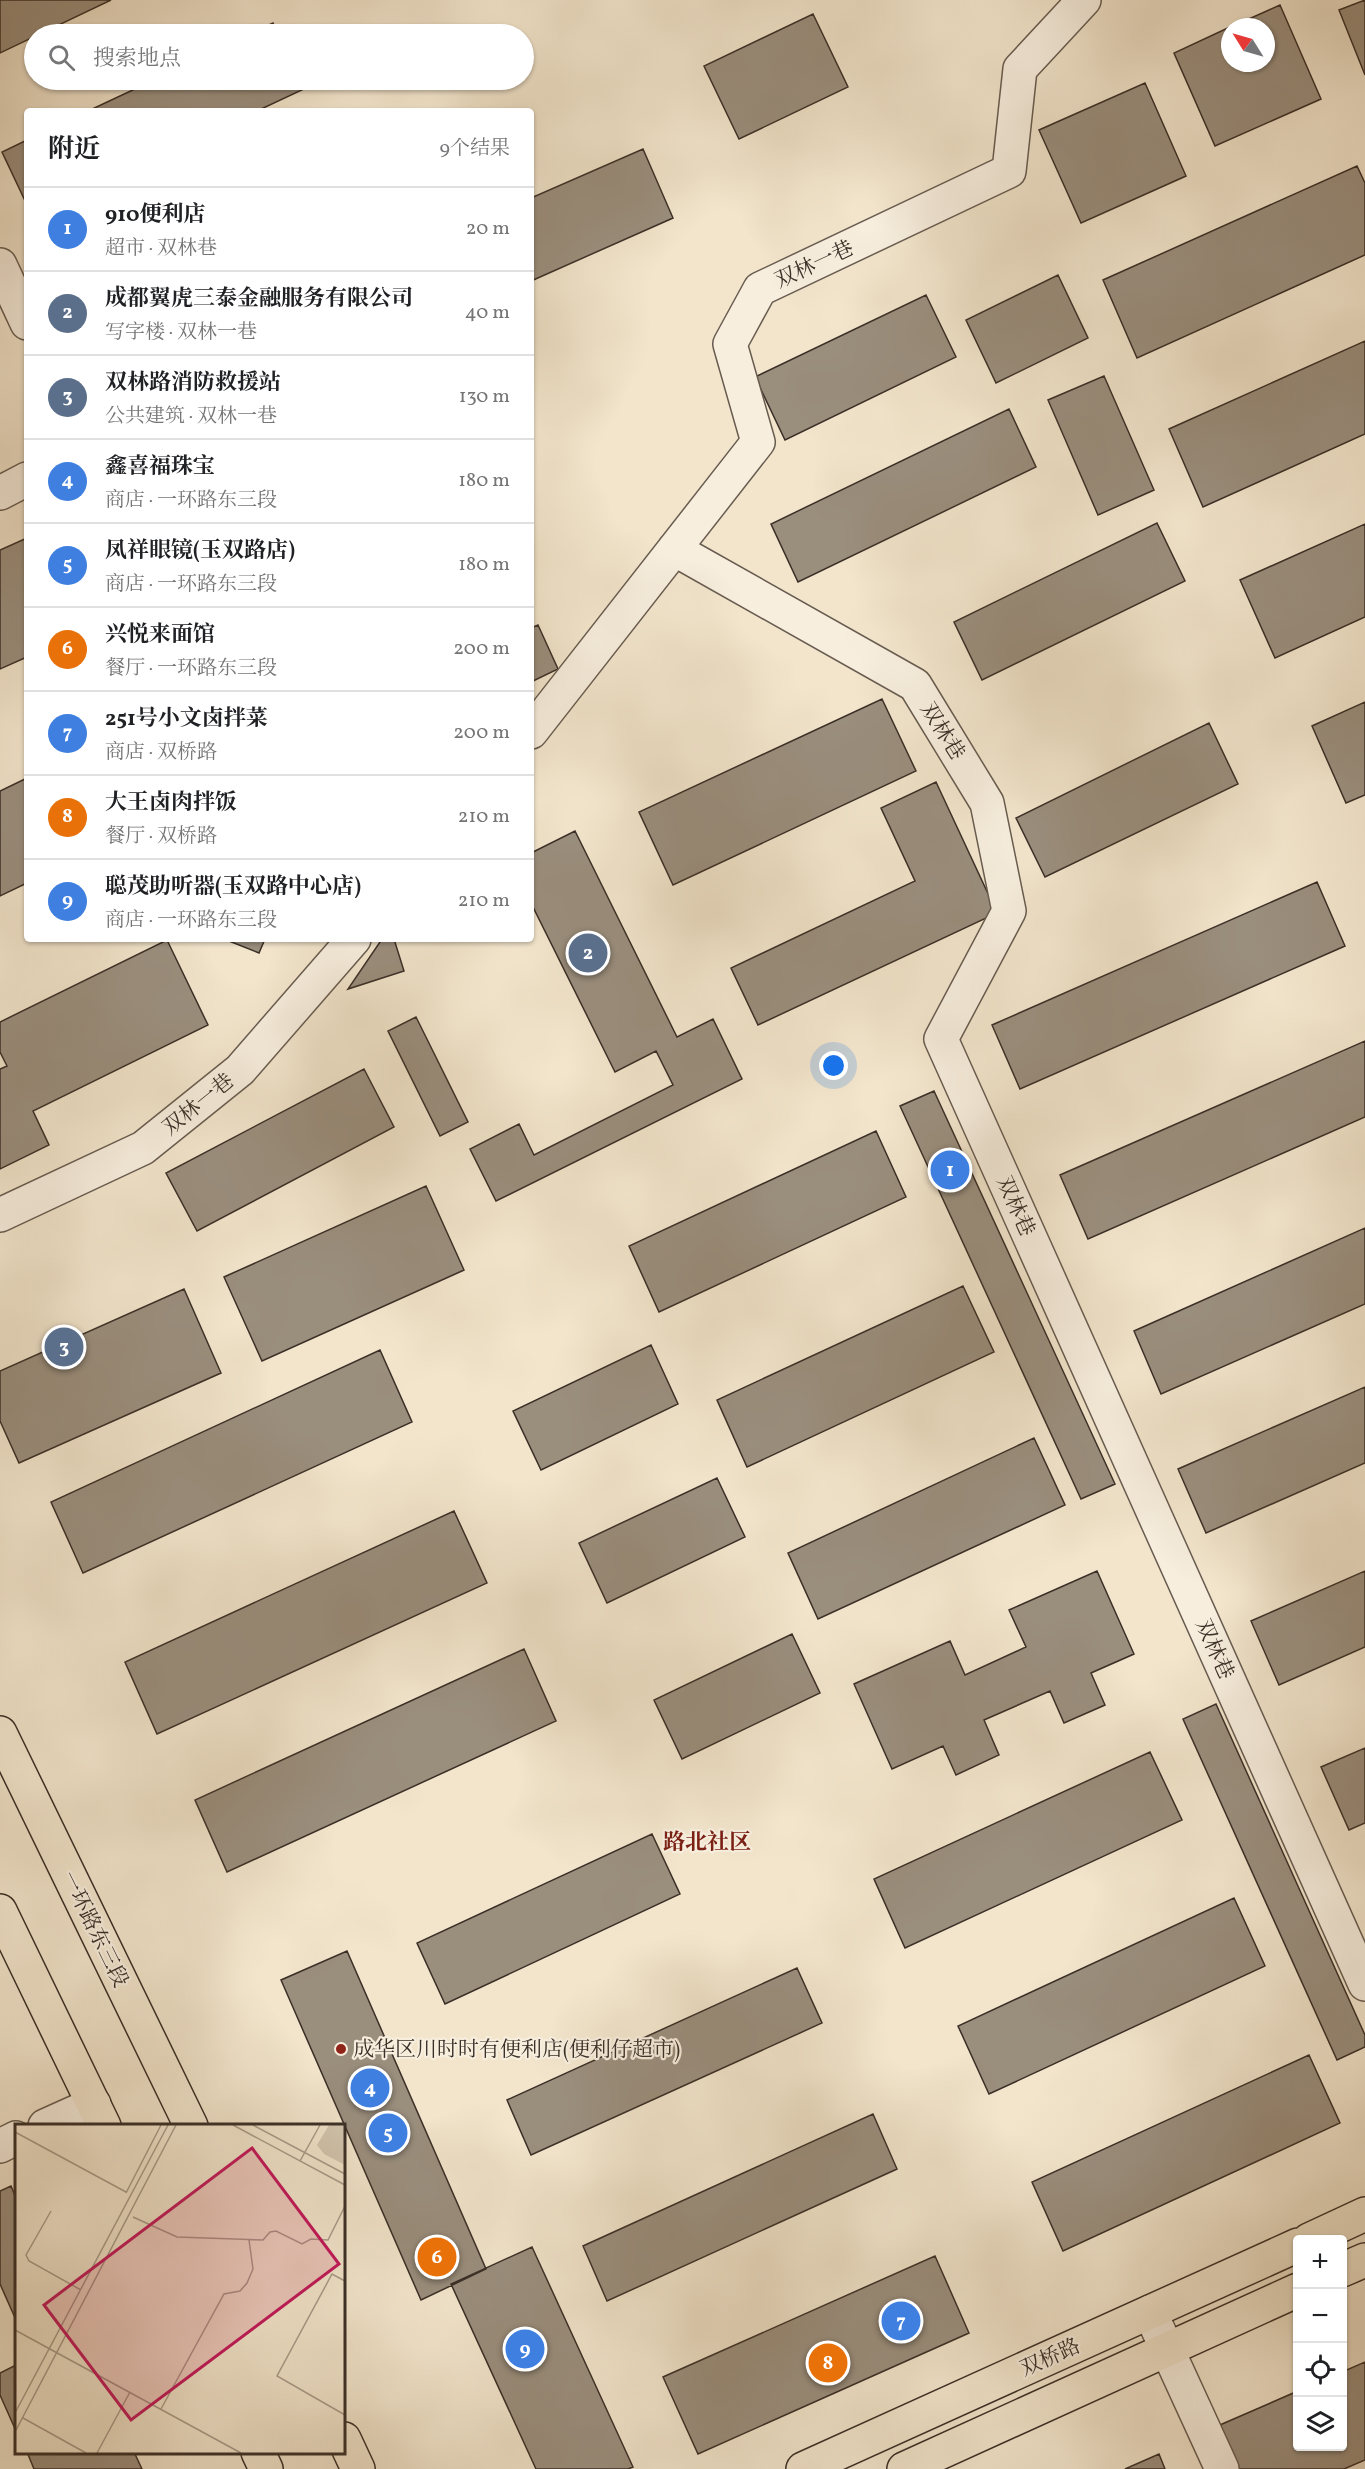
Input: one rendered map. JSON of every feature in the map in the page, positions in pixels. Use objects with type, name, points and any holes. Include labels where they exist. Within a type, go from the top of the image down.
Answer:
[{"type":"main road","name":"一环路东三段","points":[[0,1733],[190,2124]]},
{"type":"main road","points":[[0,1911],[99,2115]]},
{"type":"main road","points":[[1320,2235],[1365,2214]]},
{"type":"main road","name":"双桥路","points":[[803,2469],[1293,2247]]},
{"type":"main road","points":[[1347,2268],[1365,2260]]},
{"type":"main road","name":"双桥路","points":[[904,2469],[1293,2292]]},
{"type":"main road","points":[[345,2441],[358,2469]]},
{"type":"main road","points":[[259,2454],[266,2469]]},
{"type":"street","name":"双林一巷","points":[[534,728],[758,442],[730,344],[760,289],[1009,171],[1020,69],[1084,0]]},
{"type":"street","points":[[0,265],[24,317]]},
{"type":"street","points":[[0,493],[24,481]]},
{"type":"street","name":"双林巷","points":[[674,549],[915,685],[987,803],[1009,911],[941,1039],[1365,1984]]},
{"type":"street","name":"双林一巷","points":[[0,1215],[143,1148],[240,1070],[351,942]]},
{"type":"street","points":[[55,2124],[99,2115]]},
{"type":"street","points":[[0,2146],[15,2138]]},
{"type":"street","points":[[1150,2312],[1222,2469]]},
{"type":"building","points":[[0,0],[111,0],[61,24],[24,24],[24,42],[0,53]]},
{"type":"building","points":[[1365,0],[1365,75],[1339,10]]},
{"type":"building","points":[[1280,5],[1321,99],[1215,146],[1174,53],[1221,31],[1221,72],[1275,72],[1275,18],[1251,18]]},
{"type":"building","points":[[813,14],[848,87],[739,139],[704,66]]},
{"type":"building","points":[[1145,83],[1186,176],[1081,223],[1039,130]]},
{"type":"building","points":[[133,90],[302,90],[263,108],[94,108]]},
{"type":"building","points":[[24,141],[24,199],[2,152]]},
{"type":"building","points":[[643,149],[673,218],[534,280],[534,197]]},
{"type":"building","points":[[1357,166],[1365,183],[1365,255],[1137,358],[1103,280]]},
{"type":"building","points":[[1058,275],[1088,338],[996,383],[966,320]]},
{"type":"building","points":[[926,295],[956,357],[785,440],[755,377]]},
{"type":"building","points":[[1365,341],[1365,434],[1203,507],[1169,429]]},
{"type":"building","points":[[1104,376],[1154,490],[1098,515],[1048,400]]},
{"type":"building","points":[[1009,409],[1036,467],[798,582],[771,524]]},
{"type":"building","points":[[1157,523],[1185,581],[982,680],[954,622]]},
{"type":"building","points":[[1365,524],[1365,617],[1275,658],[1240,580]]},
{"type":"building","points":[[24,539],[24,658],[0,669],[0,550]]},
{"type":"building","points":[[538,625],[558,669],[534,681],[534,627]]},
{"type":"building","points":[[882,699],[916,771],[673,885],[639,812]]},
{"type":"building","points":[[1365,702],[1365,795],[1346,803],[1312,726]]},
{"type":"building","points":[[1209,723],[1238,784],[1045,877],[1016,818]]},
{"type":"building","points":[[24,779],[24,884],[0,896],[0,791]]},
{"type":"building","points":[[936,782],[997,913],[758,1025],[731,968],[915,881],[881,808]]},
{"type":"building","points":[[575,831],[677,1037],[713,1019],[742,1079],[496,1201],[470,1149],[519,1124],[534,1155],[673,1085],[656,1051],[615,1072],[534,909],[534,852]]},
{"type":"building","points":[[1317,882],[1345,946],[1020,1089],[992,1025]]},
{"type":"building","points":[[163,942],[168,942],[208,1025],[33,1111],[49,1145],[0,1169],[0,1069],[7,1066],[0,1052],[0,1022]]},
{"type":"building","points":[[232,942],[264,942],[259,953]]},
{"type":"building","points":[[380,942],[395,942],[404,971],[348,989]]},
{"type":"building","points":[[416,1017],[468,1122],[440,1136],[388,1031]]},
{"type":"building","points":[[1365,1041],[1365,1117],[1088,1239],[1060,1175]]},
{"type":"building","points":[[364,1069],[394,1127],[197,1231],[166,1173]]},
{"type":"building","points":[[934,1091],[1115,1484],[1081,1499],[900,1106]]},
{"type":"building","points":[[876,1131],[906,1197],[659,1312],[629,1246]]},
{"type":"building","points":[[426,1186],[464,1270],[262,1361],[224,1277]]},
{"type":"building","points":[[1365,1228],[1365,1304],[1161,1394],[1134,1331]]},
{"type":"building","points":[[963,1286],[994,1352],[747,1467],[717,1400]]},
{"type":"building","points":[[184,1289],[221,1373],[19,1463],[0,1421],[0,1371]]},
{"type":"building","points":[[651,1345],[678,1404],[541,1470],[513,1411]]},
{"type":"building","points":[[380,1350],[412,1422],[83,1573],[51,1502]]},
{"type":"building","points":[[1365,1387],[1365,1463],[1206,1533],[1178,1469]]},
{"type":"building","points":[[1034,1438],[1065,1505],[818,1619],[788,1553]]},
{"type":"building","points":[[717,1478],[745,1537],[607,1603],[579,1543]]},
{"type":"building","points":[[454,1511],[487,1583],[157,1734],[125,1662]]},
{"type":"building","points":[[1097,1571],[1134,1654],[1091,1673],[1105,1705],[1064,1723],[1050,1691],[984,1720],[999,1755],[956,1775],[943,1746],[892,1769],[854,1684],[950,1641],[965,1675],[1026,1647],[1009,1610]]},
{"type":"building","points":[[1365,1571],[1365,1647],[1279,1685],[1251,1621]]},
{"type":"building","points":[[792,1634],[820,1693],[682,1759],[654,1700]]},
{"type":"building","points":[[524,1649],[556,1721],[227,1872],[195,1800]]},
{"type":"building","points":[[1216,1704],[1365,2035],[1365,2047],[1337,2060],[1183,1719]]},
{"type":"building","points":[[1365,1748],[1365,1823],[1349,1830],[1321,1767]]},
{"type":"building","points":[[1150,1752],[1182,1820],[905,1948],[874,1879]]},
{"type":"building","points":[[652,1834],[680,1894],[445,2004],[417,1943]]},
{"type":"building","points":[[1234,1898],[1265,1966],[989,2094],[958,2026]]},
{"type":"building","points":[[347,1951],[486,2269],[421,2300],[281,1980]]},
{"type":"building","points":[[797,1968],[822,2023],[531,2155],[507,2100]]},
{"type":"building","points":[[1309,2055],[1340,2123],[1063,2251],[1032,2182]]},
{"type":"building","points":[[873,2114],[897,2169],[607,2301],[583,2246]]},
{"type":"building","points":[[11,2186],[15,2196],[15,2318],[0,2284],[0,2191]]},
{"type":"building","points":[[532,2247],[633,2467],[628,2469],[536,2469],[451,2284]]},
{"type":"building","points":[[935,2256],[969,2333],[698,2454],[663,2377]]},
{"type":"building","points":[[1365,2362],[1365,2460],[1344,2469],[1231,2469],[1213,2428],[1293,2393],[1293,2451],[1347,2451],[1347,2370]]},
{"type":"building","points":[[15,2366],[15,2429],[0,2395],[0,2373]]},
{"type":"building","points":[[28,2454],[135,2454],[142,2469],[34,2469]]},
{"type":"building","points":[[1159,2454],[1165,2469],[1125,2469]]},
{"type":"place","name":"成都翼虎三泰金融服务有限公司","points":[[588,953]]},
{"type":"place","name":"910便利店","points":[[950,1170]]},
{"type":"place","name":"双林路消防救援站","points":[[64,1347]]},
{"type":"place","name":"成华区川时时有便利店(便利仔超市)","points":[[341,2049]]},
{"type":"place","name":"鑫喜福珠宝","points":[[370,2088]]},
{"type":"place","name":"凤祥眼镜(玉双路店)","points":[[388,2133]]},
{"type":"place","name":"兴悦来面馆","points":[[437,2257]]},
{"type":"place","name":"251号小文卤拌菜","points":[[901,2321]]},
{"type":"place","name":"聪茂助听器(玉双路中心店)","points":[[525,2349]]},
{"type":"place","name":"大王卤肉拌饭","points":[[828,2363]]},
{"type":"district","name":"路北社区","points":[[707,1841]]}]
